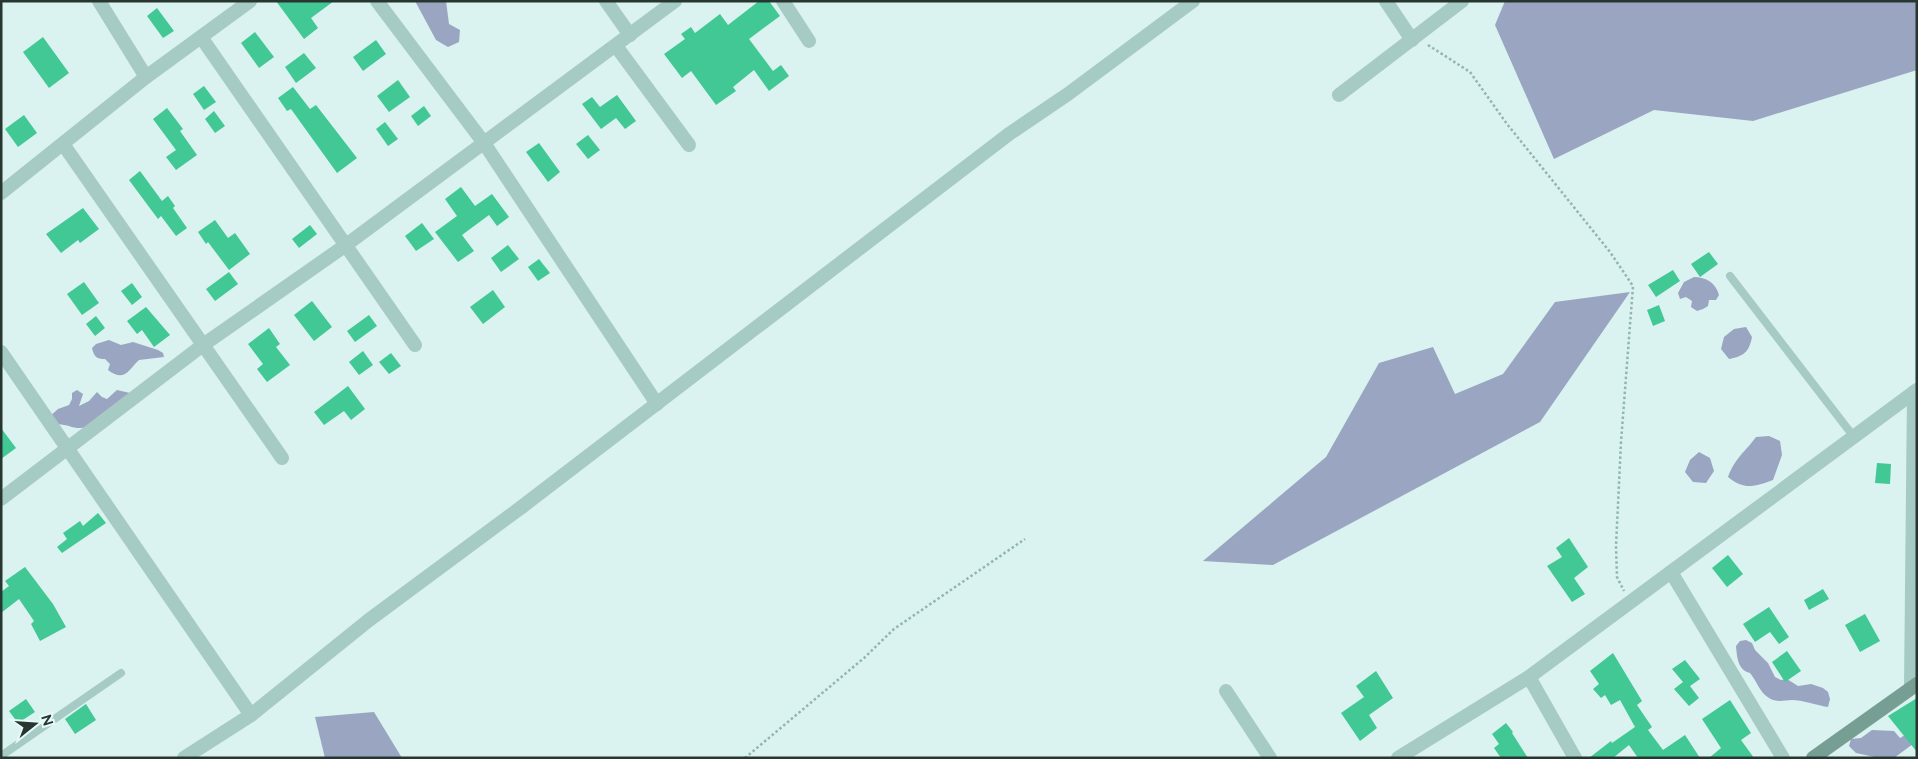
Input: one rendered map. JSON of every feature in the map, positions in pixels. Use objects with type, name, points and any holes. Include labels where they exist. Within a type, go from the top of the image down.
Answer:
[{"type":"main road","points":[[1813,758],[1914,686]]},
{"type":"street","points":[[99,1],[146,77]]},
{"type":"street","points":[[1,193],[146,77],[250,1]]},
{"type":"street","points":[[377,1],[484,143],[657,404]]},
{"type":"street","points":[[606,1],[630,35]]},
{"type":"street","points":[[1,499],[204,345],[346,245],[675,1]]},
{"type":"street","points":[[782,1],[809,41]]},
{"type":"street","points":[[184,758],[251,715],[370,620],[657,404],[1009,134],[1068,94],[1193,1]]},
{"type":"street","points":[[1386,1],[1412,40]]},
{"type":"street","points":[[1339,96],[1462,1]]},
{"type":"street","points":[[201,37],[415,345]]},
{"type":"street","points":[[616,46],[689,146]]},
{"type":"street","points":[[63,144],[282,458]]},
{"type":"street","points":[[1,352],[251,715]]},
{"type":"street","points":[[1398,758],[1529,677],[1915,391]]},
{"type":"street","points":[[1914,686],[1915,391]]},
{"type":"street","points":[[1671,572],[1782,758]]},
{"type":"street","points":[[1529,677],[1574,758]]},
{"type":"street","points":[[1226,691],[1270,758]]},
{"type":"lane","points":[[1730,276],[1854,437]]},
{"type":"lane","points":[[1,756],[121,673]]},
{"type":"path","points":[[1412,40],[1431,46],[1470,72],[1507,124],[1610,252],[1633,286],[1621,442],[1616,546],[1617,577],[1620,586],[1632,601]]},
{"type":"path","points":[[746,758],[836,682],[894,629],[1025,539]]},
{"type":"shaded area","points":[[415,1],[446,1],[449,24],[460,30],[459,42],[448,47],[436,40]]},
{"type":"shaded area","points":[[1505,1],[1917,1],[1917,70],[1753,121],[1654,110],[1554,159],[1495,25]]},
{"type":"shaded area","points":[[1694,277],[1703,278],[1710,282],[1716,287],[1719,295],[1716,300],[1709,300],[1708,306],[1697,311],[1691,307],[1692,301],[1686,297],[1680,299],[1678,293],[1684,282]]},
{"type":"shaded area","points":[[1630,292],[1540,422],[1273,565],[1203,561],[1326,457],[1379,363],[1433,347],[1455,394],[1503,374],[1555,302]]},
{"type":"shaded area","points":[[1746,327],[1752,337],[1747,350],[1742,355],[1729,359],[1721,349],[1724,337],[1734,329]]},
{"type":"shaded area","points":[[109,340],[121,345],[133,342],[158,350],[163,353],[164,357],[139,360],[123,375],[114,374],[108,370],[110,364],[105,359],[96,357],[92,348],[96,344]]},
{"type":"shaded area","points":[[77,390],[83,394],[79,406],[89,401],[97,392],[107,399],[117,390],[130,393],[101,419],[88,426],[78,428],[53,424],[48,418],[58,409],[69,405],[72,393]]},
{"type":"shaded area","points":[[1769,436],[1780,441],[1782,455],[1773,480],[1744,486],[1728,477],[1737,460],[1756,437]]},
{"type":"shaded area","points":[[1699,452],[1710,458],[1714,471],[1706,483],[1693,482],[1685,472],[1690,460]]},
{"type":"shaded area","points":[[1746,640],[1752,643],[1755,650],[1768,663],[1775,677],[1781,680],[1787,679],[1798,686],[1811,684],[1828,692],[1830,699],[1828,707],[1796,700],[1780,701],[1766,696],[1760,690],[1755,679],[1739,663],[1736,646],[1740,641]]},
{"type":"shaded area","points":[[374,712],[402,758],[325,758],[315,717]]},
{"type":"shaded area","points":[[1917,728],[1917,741],[1894,758],[1879,758],[1856,753],[1849,746],[1851,739],[1861,738],[1872,730],[1894,731],[1900,738]]},
{"type":"building","points":[[276,1],[334,1],[311,18],[318,28],[304,39]]},
{"type":"building","points":[[759,1],[769,1],[780,16],[749,39],[773,71],[781,65],[789,76],[769,91],[754,70],[733,87],[736,91],[716,105],[691,71],[682,78],[664,54],[685,39],[681,34],[691,27],[695,33],[720,14],[728,25]]},
{"type":"building","points":[[157,8],[174,31],[163,38],[147,16]]},
{"type":"building","points":[[255,32],[274,57],[259,68],[241,43]]},
{"type":"building","points":[[43,37],[69,73],[49,88],[23,52]]},
{"type":"building","points":[[376,40],[386,54],[363,71],[353,57]]},
{"type":"building","points":[[304,53],[316,68],[296,83],[285,67]]},
{"type":"building","points":[[398,80],[410,97],[389,112],[377,96]]},
{"type":"building","points":[[204,86],[216,102],[204,110],[193,94]]},
{"type":"building","points":[[293,87],[310,109],[316,105],[357,158],[337,173],[291,109],[287,111],[278,98]]},
{"type":"building","points":[[617,95],[636,121],[625,129],[616,118],[601,129],[582,104],[592,97],[600,107]]},
{"type":"building","points":[[424,106],[431,116],[418,126],[411,116]]},
{"type":"building","points":[[167,108],[183,129],[180,131],[197,155],[176,170],[166,157],[176,150],[153,119]]},
{"type":"building","points":[[214,111],[225,126],[215,133],[205,119]]},
{"type":"building","points":[[24,115],[37,133],[18,147],[5,129]]},
{"type":"building","points":[[385,122],[398,139],[388,146],[376,129]]},
{"type":"building","points":[[588,135],[600,150],[588,159],[576,144]]},
{"type":"building","points":[[539,143],[560,172],[548,182],[526,152]]},
{"type":"building","points":[[140,171],[162,201],[168,196],[175,206],[173,208],[187,228],[176,236],[161,216],[158,219],[129,180]]},
{"type":"building","points":[[461,187],[475,206],[492,194],[509,217],[497,226],[489,215],[462,235],[474,251],[458,262],[435,232],[457,216],[445,199]]},
{"type":"building","points":[[83,208],[99,229],[80,243],[78,240],[61,253],[46,234]]},
{"type":"building","points":[[215,220],[228,238],[235,233],[250,254],[229,270],[198,232]]},
{"type":"building","points":[[422,223],[434,239],[416,251],[405,236]]},
{"type":"building","points":[[310,225],[317,234],[299,248],[292,239]]},
{"type":"building","points":[[508,245],[519,259],[501,272],[491,258]]},
{"type":"building","points":[[1709,252],[1718,264],[1700,277],[1691,264]]},
{"type":"building","points":[[539,259],[550,273],[538,281],[528,267]]},
{"type":"building","points":[[1673,270],[1680,281],[1656,297],[1648,285]]},
{"type":"building","points":[[229,272],[238,284],[215,301],[206,289]]},
{"type":"building","points":[[84,282],[99,303],[82,315],[67,294]]},
{"type":"building","points":[[132,283],[142,297],[132,305],[121,291]]},
{"type":"building","points":[[493,290],[505,307],[483,324],[470,307]]},
{"type":"building","points":[[312,301],[332,327],[314,341],[294,315]]},
{"type":"building","points":[[1659,305],[1665,321],[1653,326],[1647,310]]},
{"type":"building","points":[[146,307],[170,335],[154,347],[142,330],[137,334],[127,321]]},
{"type":"building","points":[[369,315],[377,326],[355,342],[347,331]]},
{"type":"building","points":[[96,316],[105,328],[95,336],[86,324]]},
{"type":"building","points":[[269,328],[280,344],[276,347],[290,365],[267,382],[257,369],[263,364],[248,344]]},
{"type":"building","points":[[363,351],[373,365],[359,375],[349,362]]},
{"type":"building","points":[[391,353],[401,366],[389,374],[379,362]]},
{"type":"building","points":[[348,386],[365,409],[351,420],[344,411],[324,425],[314,412]]},
{"type":"building","points":[[1,428],[16,448],[1,459]]},
{"type":"building","points":[[1877,463],[1891,464],[1890,484],[1875,483]]},
{"type":"building","points":[[98,513],[106,523],[62,553],[57,547],[67,539],[63,533],[80,521],[83,526]]},
{"type":"building","points":[[1569,538],[1588,567],[1574,578],[1585,594],[1572,602],[1547,566],[1562,557],[1556,548]]},
{"type":"building","points":[[1728,555],[1743,574],[1727,587],[1712,568]]},
{"type":"building","points":[[25,567],[53,604],[66,627],[40,641],[31,624],[34,621],[19,599],[1,613],[1,592],[9,586],[5,581]]},
{"type":"building","points":[[1823,589],[1829,599],[1809,610],[1804,600]]},
{"type":"building","points":[[1769,607],[1789,637],[1779,644],[1770,632],[1755,642],[1743,624]]},
{"type":"building","points":[[1865,614],[1880,641],[1860,652],[1845,625]]},
{"type":"building","points":[[1787,651],[1801,671],[1785,682],[1772,662]]},
{"type":"building","points":[[1613,653],[1642,701],[1637,705],[1652,727],[1648,730],[1663,750],[1685,735],[1700,758],[1638,758],[1629,745],[1613,758],[1589,758],[1611,741],[1612,743],[1635,727],[1620,700],[1611,705],[1605,695],[1601,698],[1593,689],[1599,684],[1590,671]]},
{"type":"building","points":[[1685,660],[1700,679],[1690,686],[1699,698],[1689,706],[1674,689],[1683,682],[1672,669]]},
{"type":"building","points":[[1376,671],[1393,698],[1369,715],[1377,728],[1360,741],[1341,713],[1364,697],[1356,686]]},
{"type":"building","points":[[1917,698],[1917,752],[1888,716]]},
{"type":"building","points":[[26,699],[35,712],[18,723],[9,711]]},
{"type":"building","points":[[1730,700],[1751,733],[1741,740],[1754,758],[1709,758],[1721,748],[1702,719]]},
{"type":"building","points":[[86,704],[96,720],[75,734],[65,719]]},
{"type":"building","points":[[1506,723],[1528,758],[1501,758],[1494,748],[1499,744],[1492,734]]}]
